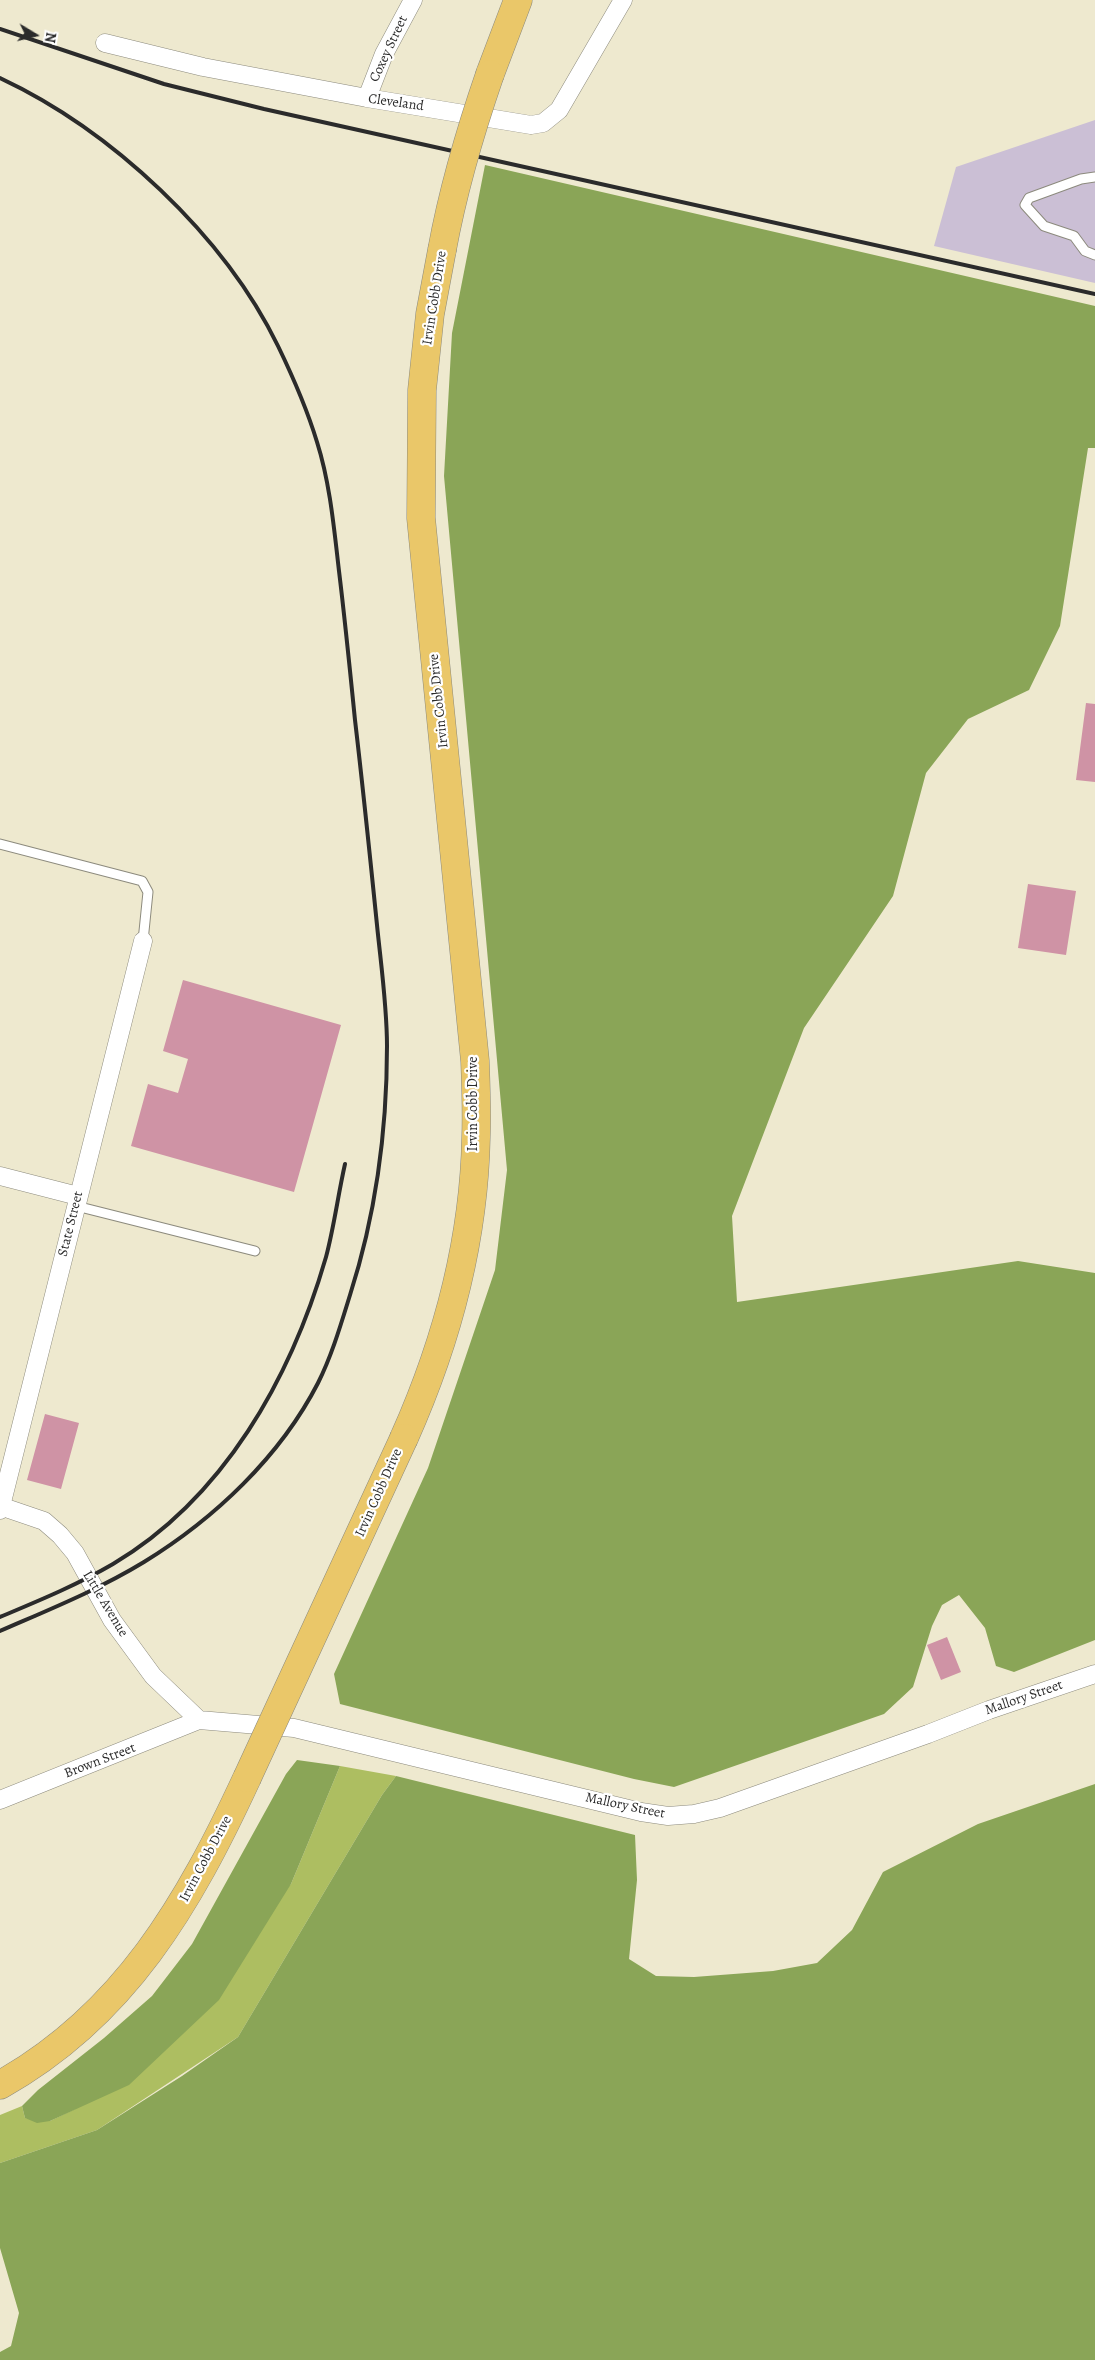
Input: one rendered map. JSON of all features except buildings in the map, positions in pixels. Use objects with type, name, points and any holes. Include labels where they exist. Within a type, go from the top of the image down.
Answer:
[{"type":"main road","name":"Irvin Cobb Drive","points":[[0,2085],[52,2051],[88,2020],[121,1986],[151,1950],[200,1874],[247,1778],[404,1438],[433,1367],[461,1268],[470,1217],[476,1138],[473,1032],[421,518],[422,390],[430,314],[448,213],[470,134],[518,0]]},
{"type":"street","name":"Coxey Street","points":[[367,98],[384,54],[413,0]]},
{"type":"street","name":"Cleveland","points":[[105,43],[203,67],[367,98],[531,125],[543,123],[559,110],[623,0]]},
{"type":"street","name":"State Street","points":[[0,1507],[143,941]]},
{"type":"street","points":[[0,1176],[77,1201]]},
{"type":"street","name":"Little Avenue","points":[[0,1507],[44,1522],[60,1535],[75,1553],[112,1620],[152,1676],[199,1720]]},
{"type":"street","name":"Mallory Street","points":[[199,1720],[294,1728],[668,1816],[694,1814],[738,1802],[928,1734],[989,1710],[1095,1674]]},
{"type":"street","name":"Brown Street","points":[[0,1800],[199,1720]]},
{"type":"lane","points":[[1095,177],[1081,179],[1029,198],[1025,205],[1044,226],[1074,236],[1085,251],[1095,256]]},
{"type":"lane","points":[[0,844],[142,881],[148,892],[143,941]]},
{"type":"lane","points":[[77,1201],[255,1252]]},
{"type":"shaded area","points":[[1095,120],[1095,283],[934,246],[956,167]]},
{"type":"green space","points":[[485,165],[1095,306],[1095,448],[1088,448],[1060,626],[1029,690],[968,719],[926,773],[893,896],[804,1028],[732,1216],[737,1302],[1018,1261],[1095,1273],[1095,1640],[1014,1672],[996,1666],[985,1628],[959,1595],[942,1605],[932,1626],[913,1687],[884,1714],[674,1787],[634,1779],[340,1704],[334,1674],[428,1468],[495,1270],[507,1170],[444,476],[452,333]]},
{"type":"green space","points":[[297,1760],[340,1766],[291,1884],[219,2000],[129,2085],[50,2121],[37,2123],[25,2118],[22,2106],[38,2090],[104,2038],[152,1996],[192,1944],[286,1774]]},
{"type":"green space","points":[[340,1766],[396,1776],[382,1795],[238,2037],[97,2130],[0,2163],[0,2115],[22,2106],[25,2118],[50,2121],[75,2109],[291,1884]]},
{"type":"green space","points":[[396,1776],[635,1835],[637,1880],[629,1959],[656,1976],[694,1977],[773,1971],[817,1963],[852,1930],[883,1872],[978,1824],[1095,1784],[1095,2360],[0,2360],[0,2352],[11,2346],[19,2313],[0,2248],[0,2163],[97,2130],[182,2076],[238,2037],[382,1795]]},
{"type":"railway","points":[[0,29],[164,84],[264,109],[1095,294]]},
{"type":"railway","points":[[0,78],[42,100],[83,126],[123,156],[196,226],[227,265],[255,305],[278,346],[304,405],[321,458],[333,522],[384,986],[387,1046],[382,1140],[367,1234],[332,1350],[318,1383],[285,1436],[265,1461],[220,1506],[170,1545],[109,1582],[0,1631]]},
{"type":"railway","points":[[0,1617],[71,1586],[113,1564],[153,1537],[188,1505],[220,1470],[248,1431],[294,1347],[326,1257],[345,1164]]}]
